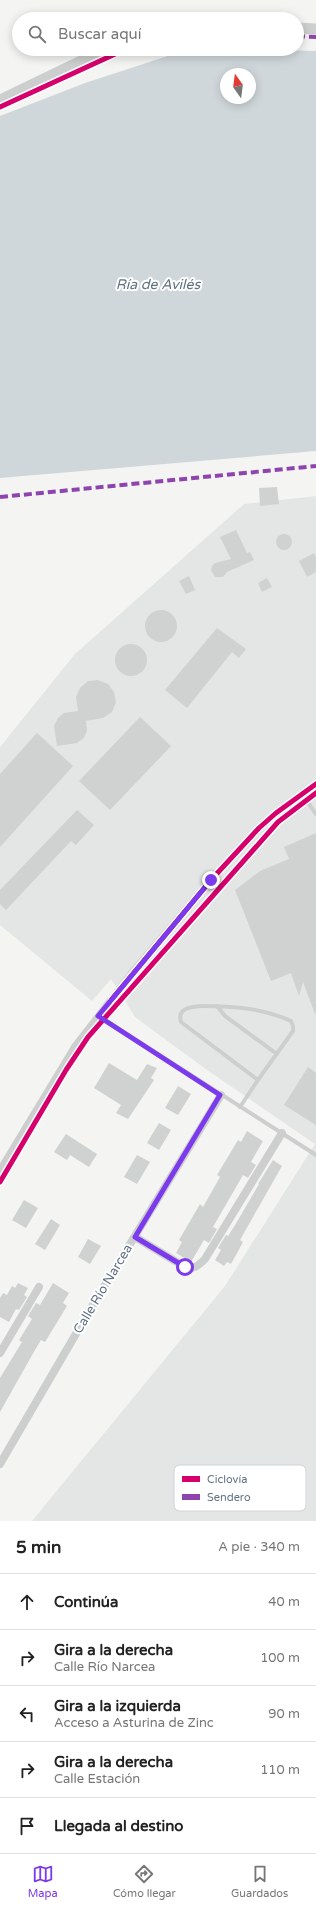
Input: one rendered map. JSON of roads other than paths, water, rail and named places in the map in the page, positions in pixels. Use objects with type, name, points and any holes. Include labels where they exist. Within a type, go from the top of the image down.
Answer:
[{"type":"street","points":[[304,28],[316,29]]},
{"type":"street","points":[[0,100],[91,56]]},
{"type":"street","points":[[0,1171],[75,1047],[133,972],[234,855],[265,823],[316,784]]},
{"type":"street","name":"Calle Río Narcea","points":[[0,1464],[220,1095]]},
{"type":"street","points":[[135,1237],[185,1267],[190,1269],[197,1266],[205,1259],[282,1133]]},
{"type":"street","points":[[0,1353],[39,1287]]},
{"type":"lane","points":[[302,794],[316,814]]},
{"type":"lane","points":[[217,1006],[225,1016],[276,1054]]},
{"type":"lane","points":[[240,1107],[293,1030],[294,1026],[291,1021],[261,1011],[217,1006],[186,1008],[182,1011],[180,1016],[181,1022],[258,1080]]},
{"type":"lane","points":[[98,1016],[220,1095],[316,1154]]},
{"type":"water","name":"Ría de Avilés","points":[[304,51],[316,51],[316,451],[0,478],[0,116],[85,83],[168,56],[304,56]]}]
